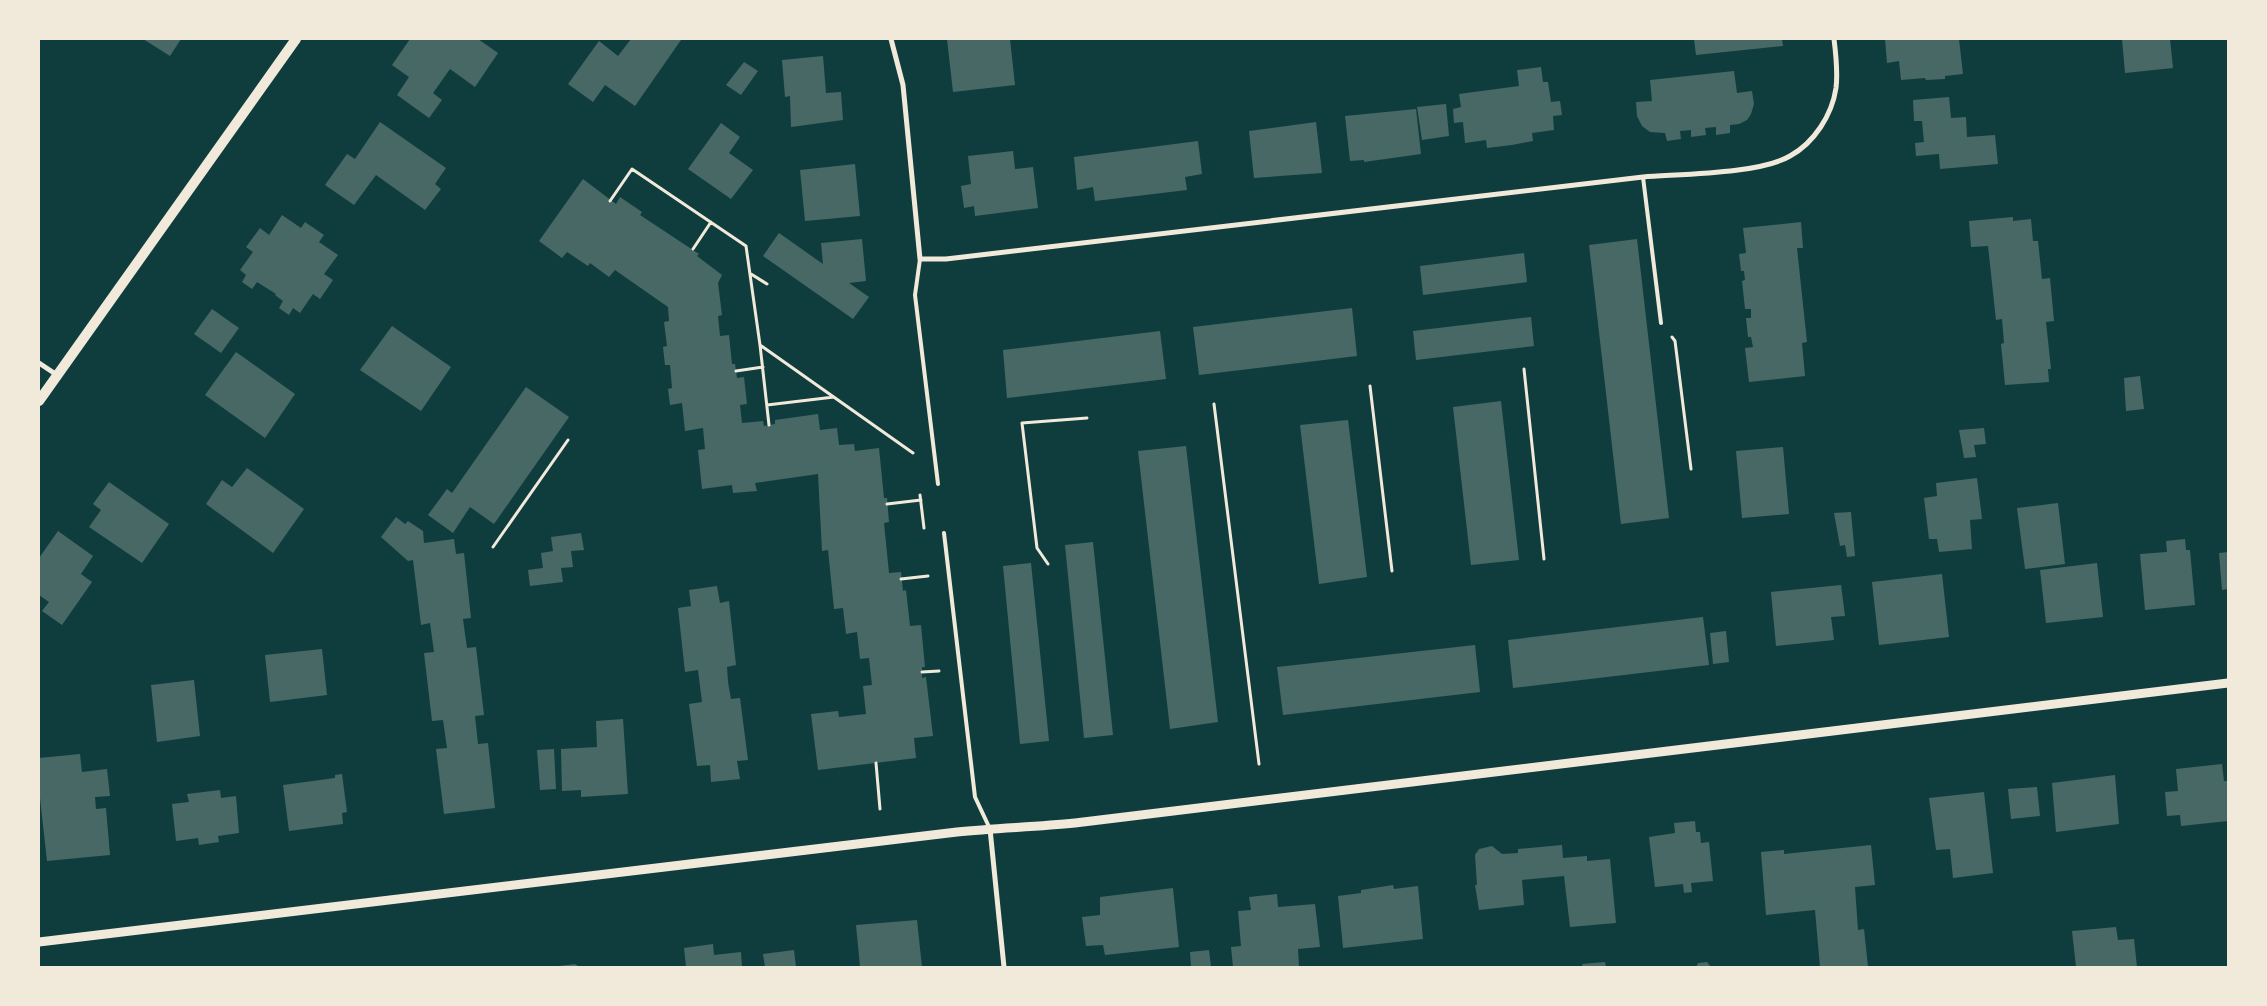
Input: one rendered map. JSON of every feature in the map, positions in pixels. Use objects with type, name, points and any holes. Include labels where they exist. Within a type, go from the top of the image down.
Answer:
[{"type":"main road","points":[[39,401],[296,39]]},
{"type":"street","points":[[891,39],[903,85],[920,259],[963,257],[1643,177],[1728,170],[1770,164],[1790,156],[1819,130],[1829,113],[1836,89],[1837,63],[1834,39]]},
{"type":"street","points":[[39,363],[56,376]]},
{"type":"street","points":[[39,942],[990,829],[1021,829],[1075,823],[2228,682]]},
{"type":"street","points":[[990,829],[1004,967]]},
{"type":"lane","points":[[1643,177],[1661,323]]},
{"type":"lane","points":[[920,259],[915,295],[938,484]]},
{"type":"lane","points":[[944,533],[975,797],[990,829]]},
{"type":"path","points":[[610,201],[632,169],[746,246],[769,425]]},
{"type":"path","points":[[693,249],[711,222]]},
{"type":"path","points":[[750,274],[767,284]]},
{"type":"path","points":[[1661,323],[1675,341],[1690,469]]},
{"type":"path","points":[[760,345],[916,455]]},
{"type":"path","points":[[736,371],[762,368]]},
{"type":"path","points":[[1524,369],[1544,559]]},
{"type":"path","points":[[1370,386],[1392,571]]},
{"type":"path","points":[[767,405],[835,397]]},
{"type":"path","points":[[1214,404],[1259,764]]},
{"type":"path","points":[[1048,564],[1037,548],[1022,423],[1087,418]]},
{"type":"path","points":[[493,547],[568,440]]},
{"type":"path","points":[[887,504],[921,500]]},
{"type":"path","points":[[901,579],[929,576]]},
{"type":"path","points":[[922,672],[940,671]]},
{"type":"path","points":[[876,763],[880,809]]},
{"type":"building","points":[[143,39],[181,39],[170,56]]},
{"type":"building","points":[[410,39],[478,39],[498,53],[475,87],[450,69],[433,93],[442,100],[429,118],[397,95],[409,77],[392,65]]},
{"type":"building","points":[[631,39],[681,40],[635,106],[605,85],[593,102],[568,84],[599,41],[618,56]]},
{"type":"building","points":[[947,39],[1010,39],[1015,85],[953,92]]},
{"type":"building","points":[[1694,39],[1782,39],[1783,46],[1696,55]]},
{"type":"building","points":[[1885,39],[1959,39],[1963,74],[1945,76],[1945,79],[1901,80],[1899,61],[1887,63]]},
{"type":"building","points":[[2122,39],[2170,39],[2173,68],[2125,73]]},
{"type":"building","points":[[823,56],[826,93],[841,92],[843,120],[791,127],[790,96],[785,97],[782,60]]},
{"type":"building","points":[[744,62],[758,71],[741,95],[726,85]]},
{"type":"building","points":[[1541,67],[1543,82],[1548,82],[1551,102],[1560,101],[1562,115],[1553,116],[1554,130],[1532,133],[1533,141],[1512,145],[1487,148],[1486,140],[1465,143],[1463,122],[1454,123],[1453,109],[1461,107],[1459,94],[1519,86],[1517,70]]},
{"type":"building","points":[[1734,71],[1737,93],[1752,91],[1754,104],[1747,120],[1739,124],[1730,125],[1730,133],[1716,135],[1716,127],[1705,128],[1706,135],[1691,137],[1691,130],[1680,131],[1681,139],[1667,141],[1665,133],[1650,132],[1642,126],[1637,116],[1636,102],[1652,101],[1650,80]]},
{"type":"building","points":[[1949,97],[1951,118],[1966,117],[1967,137],[1995,135],[1998,164],[1940,169],[1939,154],[1916,156],[1915,143],[1924,142],[1922,121],[1914,121],[1913,100]]},
{"type":"building","points":[[1446,104],[1449,136],[1422,140],[1417,107]]},
{"type":"building","points":[[1416,109],[1421,154],[1364,162],[1364,160],[1350,161],[1345,116]]},
{"type":"building","points":[[380,122],[446,168],[435,184],[441,189],[425,210],[376,175],[354,205],[325,185],[347,154],[355,159]]},
{"type":"building","points":[[1316,122],[1322,173],[1254,178],[1249,131]]},
{"type":"building","points":[[721,123],[740,137],[729,153],[753,170],[731,199],[688,169]]},
{"type":"building","points":[[1198,141],[1202,174],[1185,177],[1187,190],[1095,201],[1093,187],[1077,190],[1074,157]]},
{"type":"building","points":[[1013,151],[1015,169],[1033,167],[1038,208],[975,216],[974,206],[964,208],[961,186],[971,184],[968,156]]},
{"type":"building","points":[[855,164],[860,216],[805,221],[800,170]]},
{"type":"building","points":[[583,179],[616,204],[620,197],[642,212],[640,215],[699,254],[697,256],[722,275],[718,283],[722,315],[718,316],[720,336],[729,335],[732,364],[735,364],[737,378],[744,377],[747,404],[740,405],[742,423],[763,421],[764,426],[775,424],[775,420],[818,414],[820,430],[837,428],[839,445],[854,444],[855,451],[879,448],[884,498],[887,498],[889,522],[884,523],[889,573],[901,572],[903,591],[906,590],[910,626],[921,625],[925,667],[922,667],[922,678],[926,677],[933,736],[914,738],[916,758],[818,770],[811,714],[838,711],[839,717],[866,714],[863,686],[872,685],[869,658],[860,659],[857,632],[846,634],[843,608],[834,609],[828,550],[822,551],[818,474],[755,483],[757,491],[733,493],[732,485],[702,489],[698,450],[705,449],[703,428],[685,431],[682,403],[670,405],[668,389],[672,388],[670,365],[665,365],[663,347],[667,346],[664,322],[669,321],[668,307],[615,270],[609,277],[590,263],[588,266],[567,252],[562,258],[539,241]]},
{"type":"building","points":[[282,215],[301,228],[305,222],[324,235],[319,242],[338,255],[324,274],[333,280],[320,299],[313,294],[300,313],[293,308],[289,315],[279,308],[283,301],[276,294],[257,282],[252,289],[242,282],[246,275],[240,270],[253,252],[246,247],[260,228],[269,235]]},
{"type":"building","points":[[2013,217],[2013,221],[2031,219],[2033,241],[2038,241],[2042,279],[2050,278],[2054,321],[2046,322],[2051,369],[2048,369],[2049,382],[2005,385],[2001,344],[2004,343],[2002,319],[1996,320],[1988,246],[1971,247],[1969,221]]},
{"type":"building","points":[[1801,222],[1803,248],[1797,248],[1807,342],[1802,343],[1805,376],[1749,382],[1745,348],[1753,347],[1751,337],[1748,337],[1746,318],[1751,318],[1751,309],[1745,309],[1742,281],[1745,280],[1744,271],[1741,271],[1739,254],[1746,253],[1743,228]]},
{"type":"building","points":[[779,233],[823,264],[821,243],[862,239],[866,281],[849,283],[869,297],[853,319],[763,256]]},
{"type":"building","points":[[1637,239],[1669,518],[1621,524],[1589,245]]},
{"type":"building","points":[[1524,253],[1527,282],[1423,295],[1420,266]]},
{"type":"building","points":[[1352,308],[1357,356],[1199,375],[1193,327]]},
{"type":"building","points":[[212,309],[239,328],[221,353],[194,334]]},
{"type":"building","points":[[1531,317],[1534,346],[1416,360],[1413,331]]},
{"type":"building","points":[[392,326],[451,367],[421,411],[360,370]]},
{"type":"building","points":[[1160,331],[1166,379],[1007,398],[1003,350]]},
{"type":"building","points":[[236,352],[295,394],[265,438],[205,395]]},
{"type":"building","points":[[2140,376],[2144,409],[2126,411],[2124,378]]},
{"type":"building","points":[[526,387],[569,417],[494,524],[470,507],[453,533],[428,515],[447,489],[452,493]]},
{"type":"building","points":[[1501,401],[1519,560],[1471,565],[1453,407]]},
{"type":"building","points":[[1348,420],[1367,577],[1319,584],[1300,425]]},
{"type":"building","points":[[1984,428],[1986,444],[1974,445],[1976,457],[1964,458],[1959,430]]},
{"type":"building","points":[[1186,446],[1218,722],[1170,729],[1138,451]]},
{"type":"building","points":[[1783,447],[1789,514],[1742,518],[1736,451]]},
{"type":"building","points":[[247,468],[304,509],[273,553],[206,504],[222,480],[232,487]]},
{"type":"building","points":[[1977,478],[1982,519],[1970,520],[1972,549],[1939,552],[1937,539],[1929,539],[1924,498],[1937,496],[1936,483]]},
{"type":"building","points":[[109,482],[169,524],[142,563],[89,527],[101,510],[93,504]]},
{"type":"building","points":[[2058,503],[2065,564],[2025,569],[2017,508]]},
{"type":"building","points":[[1851,512],[1855,556],[1847,557],[1845,545],[1840,546],[1834,513]]},
{"type":"building","points":[[396,517],[405,524],[408,521],[423,531],[424,543],[454,539],[456,554],[464,553],[471,618],[463,619],[467,648],[476,647],[484,715],[475,716],[478,744],[488,743],[495,808],[444,814],[436,749],[447,748],[443,720],[432,721],[424,653],[434,652],[430,623],[421,625],[413,560],[408,561],[381,537]]},
{"type":"building","points":[[58,531],[93,556],[81,574],[92,582],[62,625],[42,611],[49,602],[39,595],[39,558]]},
{"type":"building","points":[[581,533],[584,550],[571,551],[573,567],[561,568],[563,582],[530,586],[528,570],[543,568],[541,553],[553,551],[551,537]]},
{"type":"building","points":[[2185,539],[2186,550],[2190,550],[2195,605],[2145,610],[2140,554],[2167,552],[2166,541]]},
{"type":"building","points":[[1093,542],[1113,735],[1084,738],[1065,545]]},
{"type":"building","points":[[2228,552],[2228,589],[2222,590],[2219,553]]},
{"type":"building","points":[[1031,563],[1049,741],[1020,744],[1003,566]]},
{"type":"building","points":[[2097,563],[2103,617],[2046,623],[2040,570]]},
{"type":"building","points":[[1942,574],[1949,637],[1879,645],[1872,582]]},
{"type":"building","points":[[1841,585],[1845,616],[1831,617],[1834,640],[1776,646],[1771,592]]},
{"type":"building","points":[[717,586],[720,603],[729,601],[736,665],[727,667],[728,682],[731,699],[740,698],[748,760],[737,761],[740,779],[711,782],[710,765],[697,766],[689,704],[702,702],[698,670],[685,672],[678,608],[691,606],[689,590]]},
{"type":"building","points":[[1703,617],[1709,665],[1513,688],[1508,640]]},
{"type":"building","points":[[1726,631],[1729,662],[1713,664],[1710,633]]},
{"type":"building","points":[[1475,645],[1480,692],[1283,715],[1277,667]]},
{"type":"building","points":[[322,649],[327,695],[270,702],[265,655]]},
{"type":"building","points":[[194,680],[200,736],[157,742],[151,685]]},
{"type":"building","points":[[623,719],[628,794],[581,797],[581,790],[562,791],[561,749],[597,747],[596,721]]},
{"type":"building","points":[[554,749],[556,789],[540,790],[537,750]]},
{"type":"building","points":[[80,754],[82,772],[107,769],[110,796],[95,797],[96,809],[106,808],[110,855],[47,861],[39,789],[39,758]]},
{"type":"building","points":[[2222,764],[2224,781],[2228,781],[2228,821],[2181,826],[2180,815],[2167,816],[2165,792],[2178,791],[2176,769]]},
{"type":"building","points":[[342,774],[347,812],[342,813],[343,824],[289,831],[283,785],[335,778],[335,775]]},
{"type":"building","points":[[2115,775],[2119,824],[2056,832],[2052,783]]},
{"type":"building","points":[[2037,787],[2040,816],[2011,819],[2008,789]]},
{"type":"building","points":[[220,790],[221,798],[236,796],[239,833],[218,836],[219,842],[199,845],[198,838],[176,841],[172,804],[189,802],[187,794]]},
{"type":"building","points":[[1984,792],[1993,873],[1953,878],[1950,849],[1936,850],[1929,798]]},
{"type":"building","points":[[1695,821],[1696,832],[1700,832],[1701,843],[1709,842],[1713,881],[1691,883],[1692,892],[1684,893],[1683,884],[1655,887],[1649,837],[1675,833],[1674,823]]},
{"type":"building","points":[[1562,845],[1563,858],[1587,856],[1587,861],[1610,859],[1616,923],[1570,927],[1564,876],[1522,880],[1524,905],[1479,910],[1475,885],[1477,885],[1475,855],[1479,849],[1492,846],[1502,854],[1518,853],[1518,849]]},
{"type":"building","points":[[1871,845],[1875,885],[1855,887],[1858,930],[1864,929],[1868,967],[1820,967],[1815,910],[1766,915],[1761,852],[1784,850],[1784,854]]},
{"type":"building","points":[[1393,885],[1394,889],[1418,886],[1423,939],[1343,948],[1338,896],[1361,893],[1361,890]]},
{"type":"building","points":[[1173,888],[1179,947],[1105,955],[1103,945],[1086,946],[1082,917],[1100,915],[1100,897]]},
{"type":"building","points":[[1277,894],[1278,907],[1315,904],[1320,947],[1298,949],[1299,967],[1233,967],[1231,947],[1241,946],[1238,911],[1251,910],[1249,897]]},
{"type":"building","points":[[917,920],[922,967],[860,967],[856,925]]},
{"type":"building","points":[[2116,927],[2118,940],[2134,939],[2137,967],[2076,967],[2072,931]]},
{"type":"building","points":[[713,944],[714,955],[741,952],[742,967],[686,967],[684,948]]},
{"type":"building","points":[[794,950],[796,967],[765,967],[763,954]]},
{"type":"building","points":[[1209,950],[1211,967],[1191,967],[1190,952]]},
{"type":"building","points":[[1605,962],[1606,967],[1583,967],[1582,964]]},
{"type":"building","points":[[1707,962],[1711,967],[1696,967],[1698,963]]},
{"type":"building","points":[[575,964],[580,967],[559,967],[559,966]]}]
